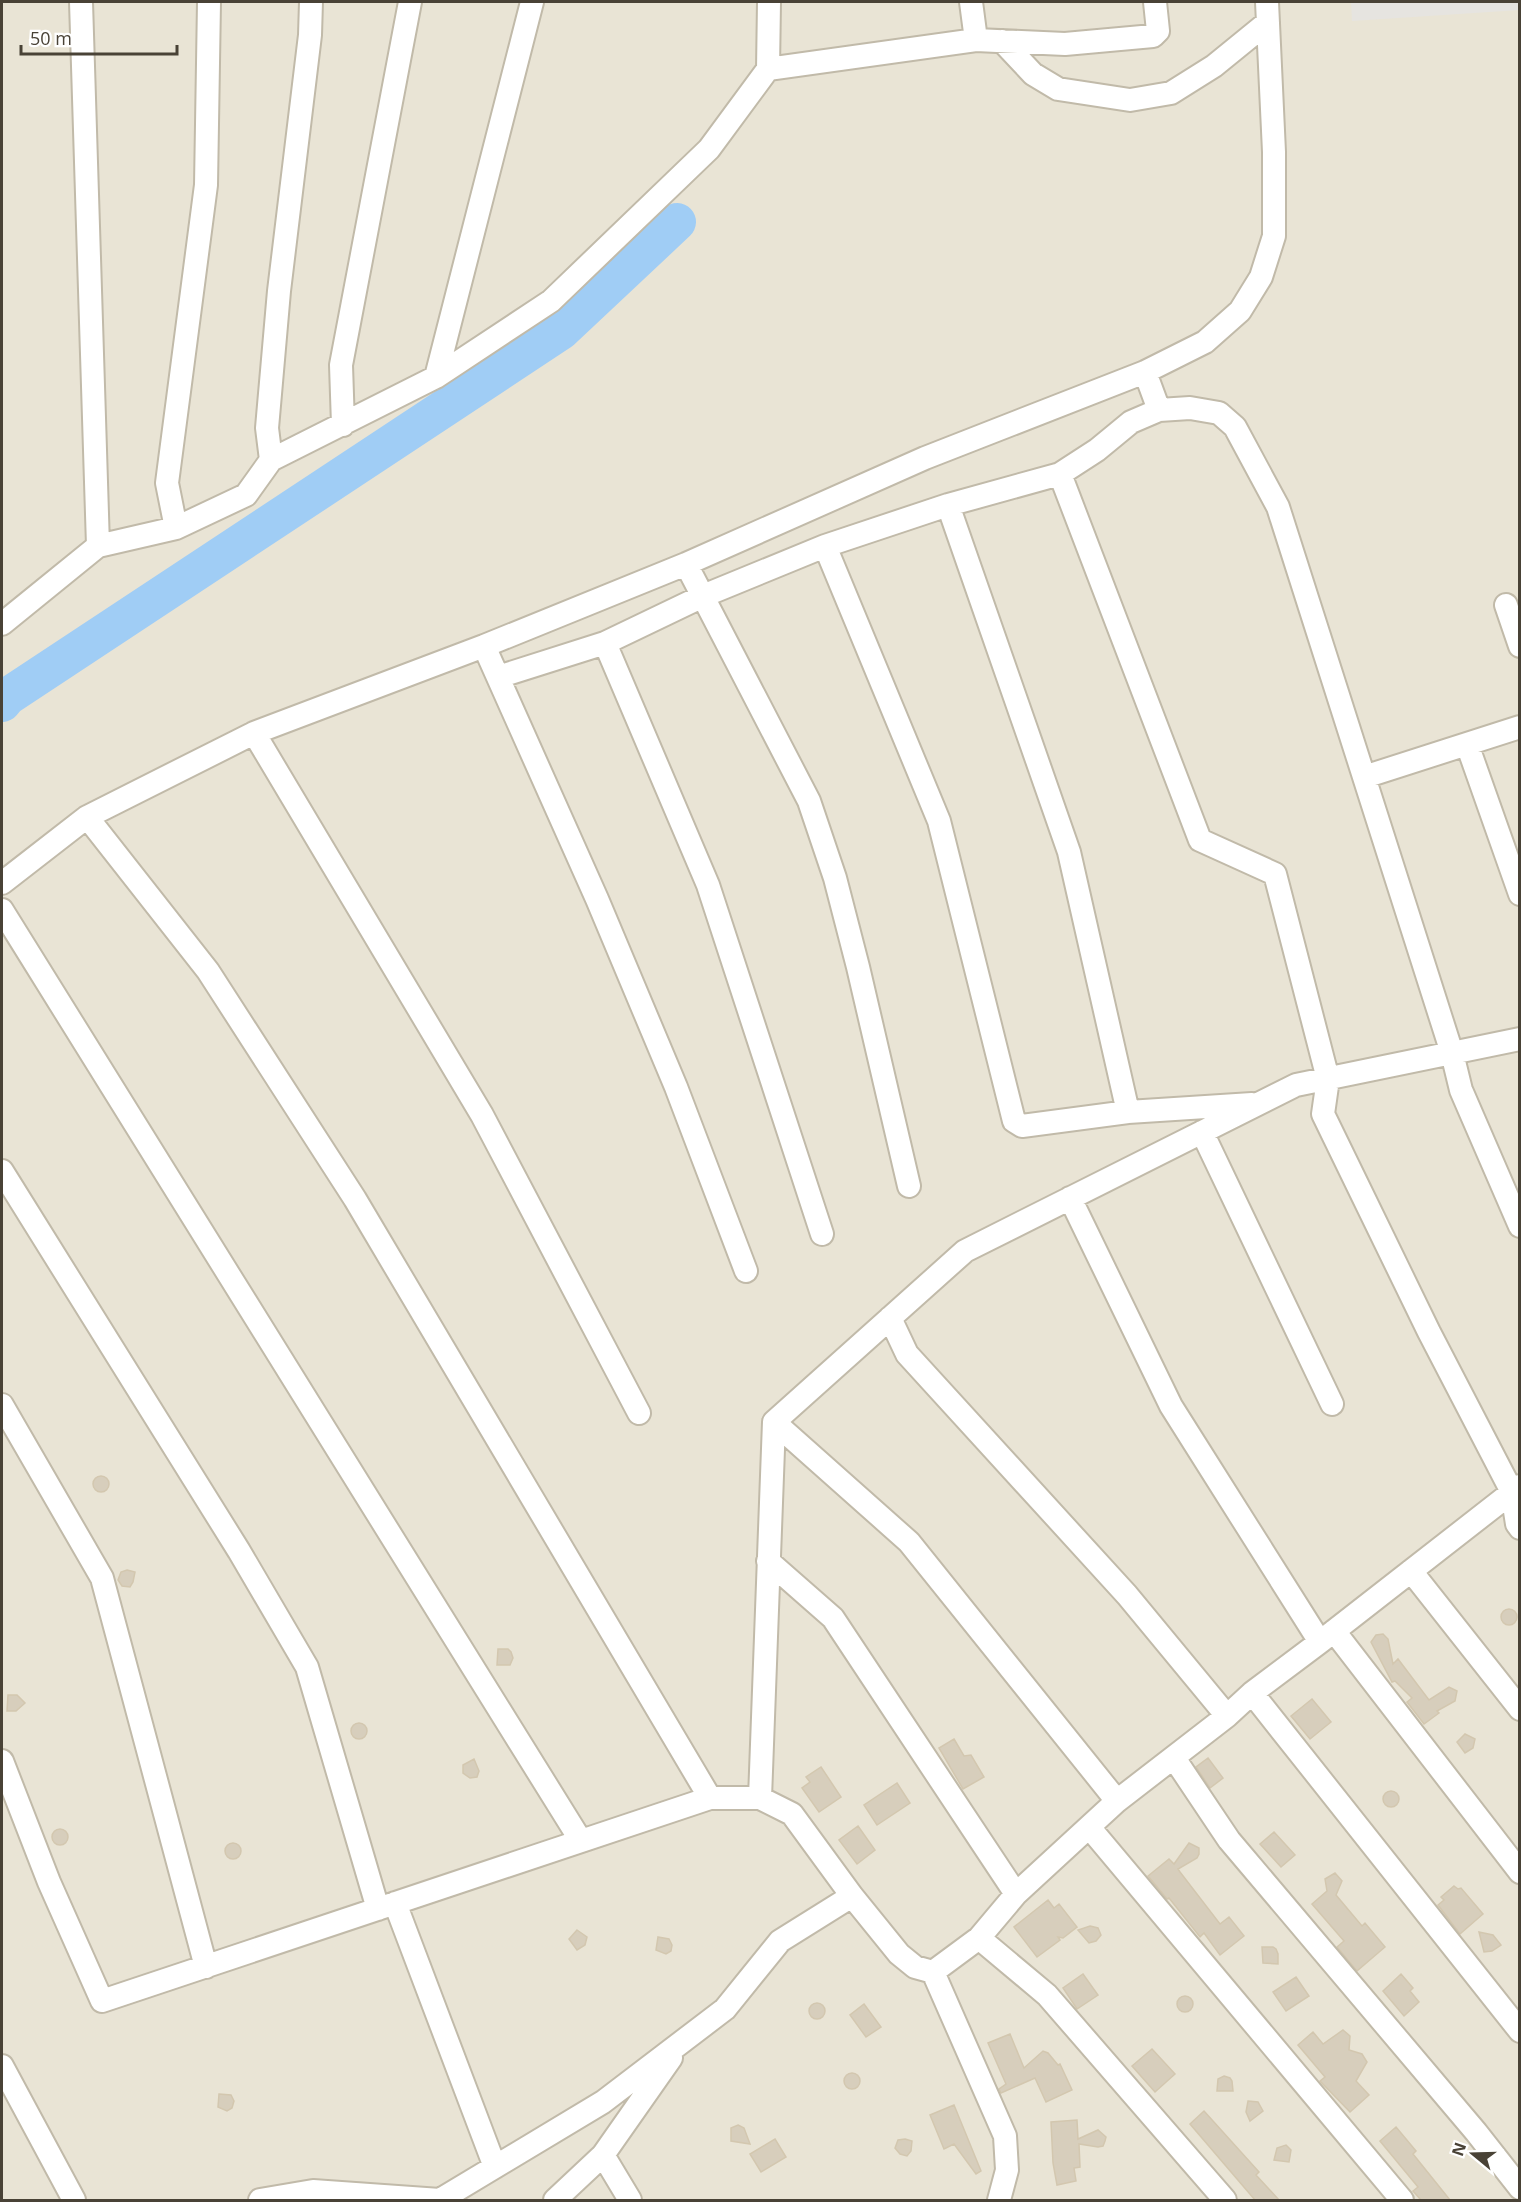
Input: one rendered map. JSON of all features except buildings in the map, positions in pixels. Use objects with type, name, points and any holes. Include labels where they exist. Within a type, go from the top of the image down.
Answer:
[{"type":"street","points":[[81,2],[98,546]]},
{"type":"street","points":[[176,528],[167,483],[206,185],[209,2]]},
{"type":"street","points":[[271,459],[267,428],[278,302],[312,2]]},
{"type":"street","points":[[343,425],[341,365],[410,2]]},
{"type":"street","points":[[436,377],[532,2]]},
{"type":"street","points":[[2,624],[98,546],[176,528],[246,495],[271,459],[436,377],[551,302],[709,149],[768,69],[769,2]]},
{"type":"street","points":[[971,2],[976,40]]},
{"type":"street","points":[[768,69],[976,40],[1065,44],[1153,36],[1158,31],[1155,2]]},
{"type":"street","points":[[1002,41],[1033,74],[1058,89],[1130,100],[1171,93],[1214,66],[1268,12]]},
{"type":"street","points":[[2,883],[87,817],[254,733],[484,646],[686,564],[925,458],[1145,372],[1205,342],[1240,310],[1261,276],[1274,236],[1274,152],[1268,12]]},
{"type":"street","points":[[1145,372],[1159,410]]},
{"type":"street","points":[[498,677],[605,643],[703,596],[825,546],[948,505],[1060,474],[1096,450],[1131,422],[1159,410],[1191,408],[1219,413],[1235,427],[1278,507],[1452,1053],[1461,1090],[1520,1226]]},
{"type":"street","points":[[1060,474],[1200,840],[1275,874],[1328,1079],[1323,1114],[1429,1332],[1516,1489],[1517,1524],[1520,1528]]},
{"type":"street","points":[[948,505],[1069,852],[1128,1112]]},
{"type":"street","points":[[825,546],[939,821],[1014,1121],[1022,1126],[1128,1112],[1264,1103]]},
{"type":"street","points":[[686,564],[809,801],[835,878],[909,1186]]},
{"type":"street","points":[[1506,604],[1520,646]]},
{"type":"street","points":[[605,643],[708,885],[822,1234]]},
{"type":"street","points":[[484,646],[597,899],[668,1068],[746,1270]]},
{"type":"street","points":[[1364,777],[1520,727]]},
{"type":"street","points":[[254,733],[482,1115],[639,1413]]},
{"type":"street","points":[[1467,744],[1520,894]]},
{"type":"street","points":[[87,817],[208,971],[355,1198],[710,1798]]},
{"type":"street","points":[[2,910],[581,1841]]},
{"type":"street","points":[[760,1798],[774,1422],[965,1251],[1296,1085],[1520,1039]]},
{"type":"street","points":[[1202,1132],[1332,1404]]},
{"type":"street","points":[[2,1170],[239,1551],[307,1667],[387,1906],[495,2167]]},
{"type":"street","points":[[1070,1198],[1171,1406],[1327,1637],[1520,1872]]},
{"type":"street","points":[[890,1318],[907,1354],[1127,1595],[1227,1716]]},
{"type":"street","points":[[2,1405],[102,1578],[206,1967]]},
{"type":"street","points":[[774,1422],[909,1542],[1117,1801]]},
{"type":"street","points":[[933,1972],[979,1938],[1016,1894],[1117,1801],[1227,1716],[1252,1692],[1327,1637],[1516,1489]]},
{"type":"street","points":[[768,1561],[833,1618],[1016,1894]]},
{"type":"street","points":[[1410,1571],[1520,1709]]},
{"type":"street","points":[[1252,1692],[1520,2031]]},
{"type":"street","points":[[1174,1758],[1229,1840],[1476,2132],[1520,2188]]},
{"type":"street","points":[[2,1761],[50,1882],[102,2001],[710,1798],[760,1798],[792,1814],[852,1896],[899,1954],[915,1967],[933,1972]]},
{"type":"street","points":[[1089,1827],[1402,2200]]},
{"type":"street","points":[[260,2200],[313,2191],[440,2200],[603,2102],[725,2009],[780,1941],[852,1896]]},
{"type":"street","points":[[979,1938],[1047,1995],[1225,2200]]},
{"type":"street","points":[[933,1972],[1005,2136],[1007,2170],[999,2200]]},
{"type":"street","points":[[555,2200],[603,2155],[684,2040]]},
{"type":"street","points":[[2,2066],[74,2200]]},
{"type":"street","points":[[603,2155],[630,2200]]},
{"type":"shaded area","points":[[2,2],[1519,2],[1519,2200],[2,2200]]},
{"type":"shaded area","points":[[1351,2],[1519,2],[1520,10],[1352,21]]},
{"type":"waterway","points":[[2,703],[7,697],[561,331],[677,222]]}]
